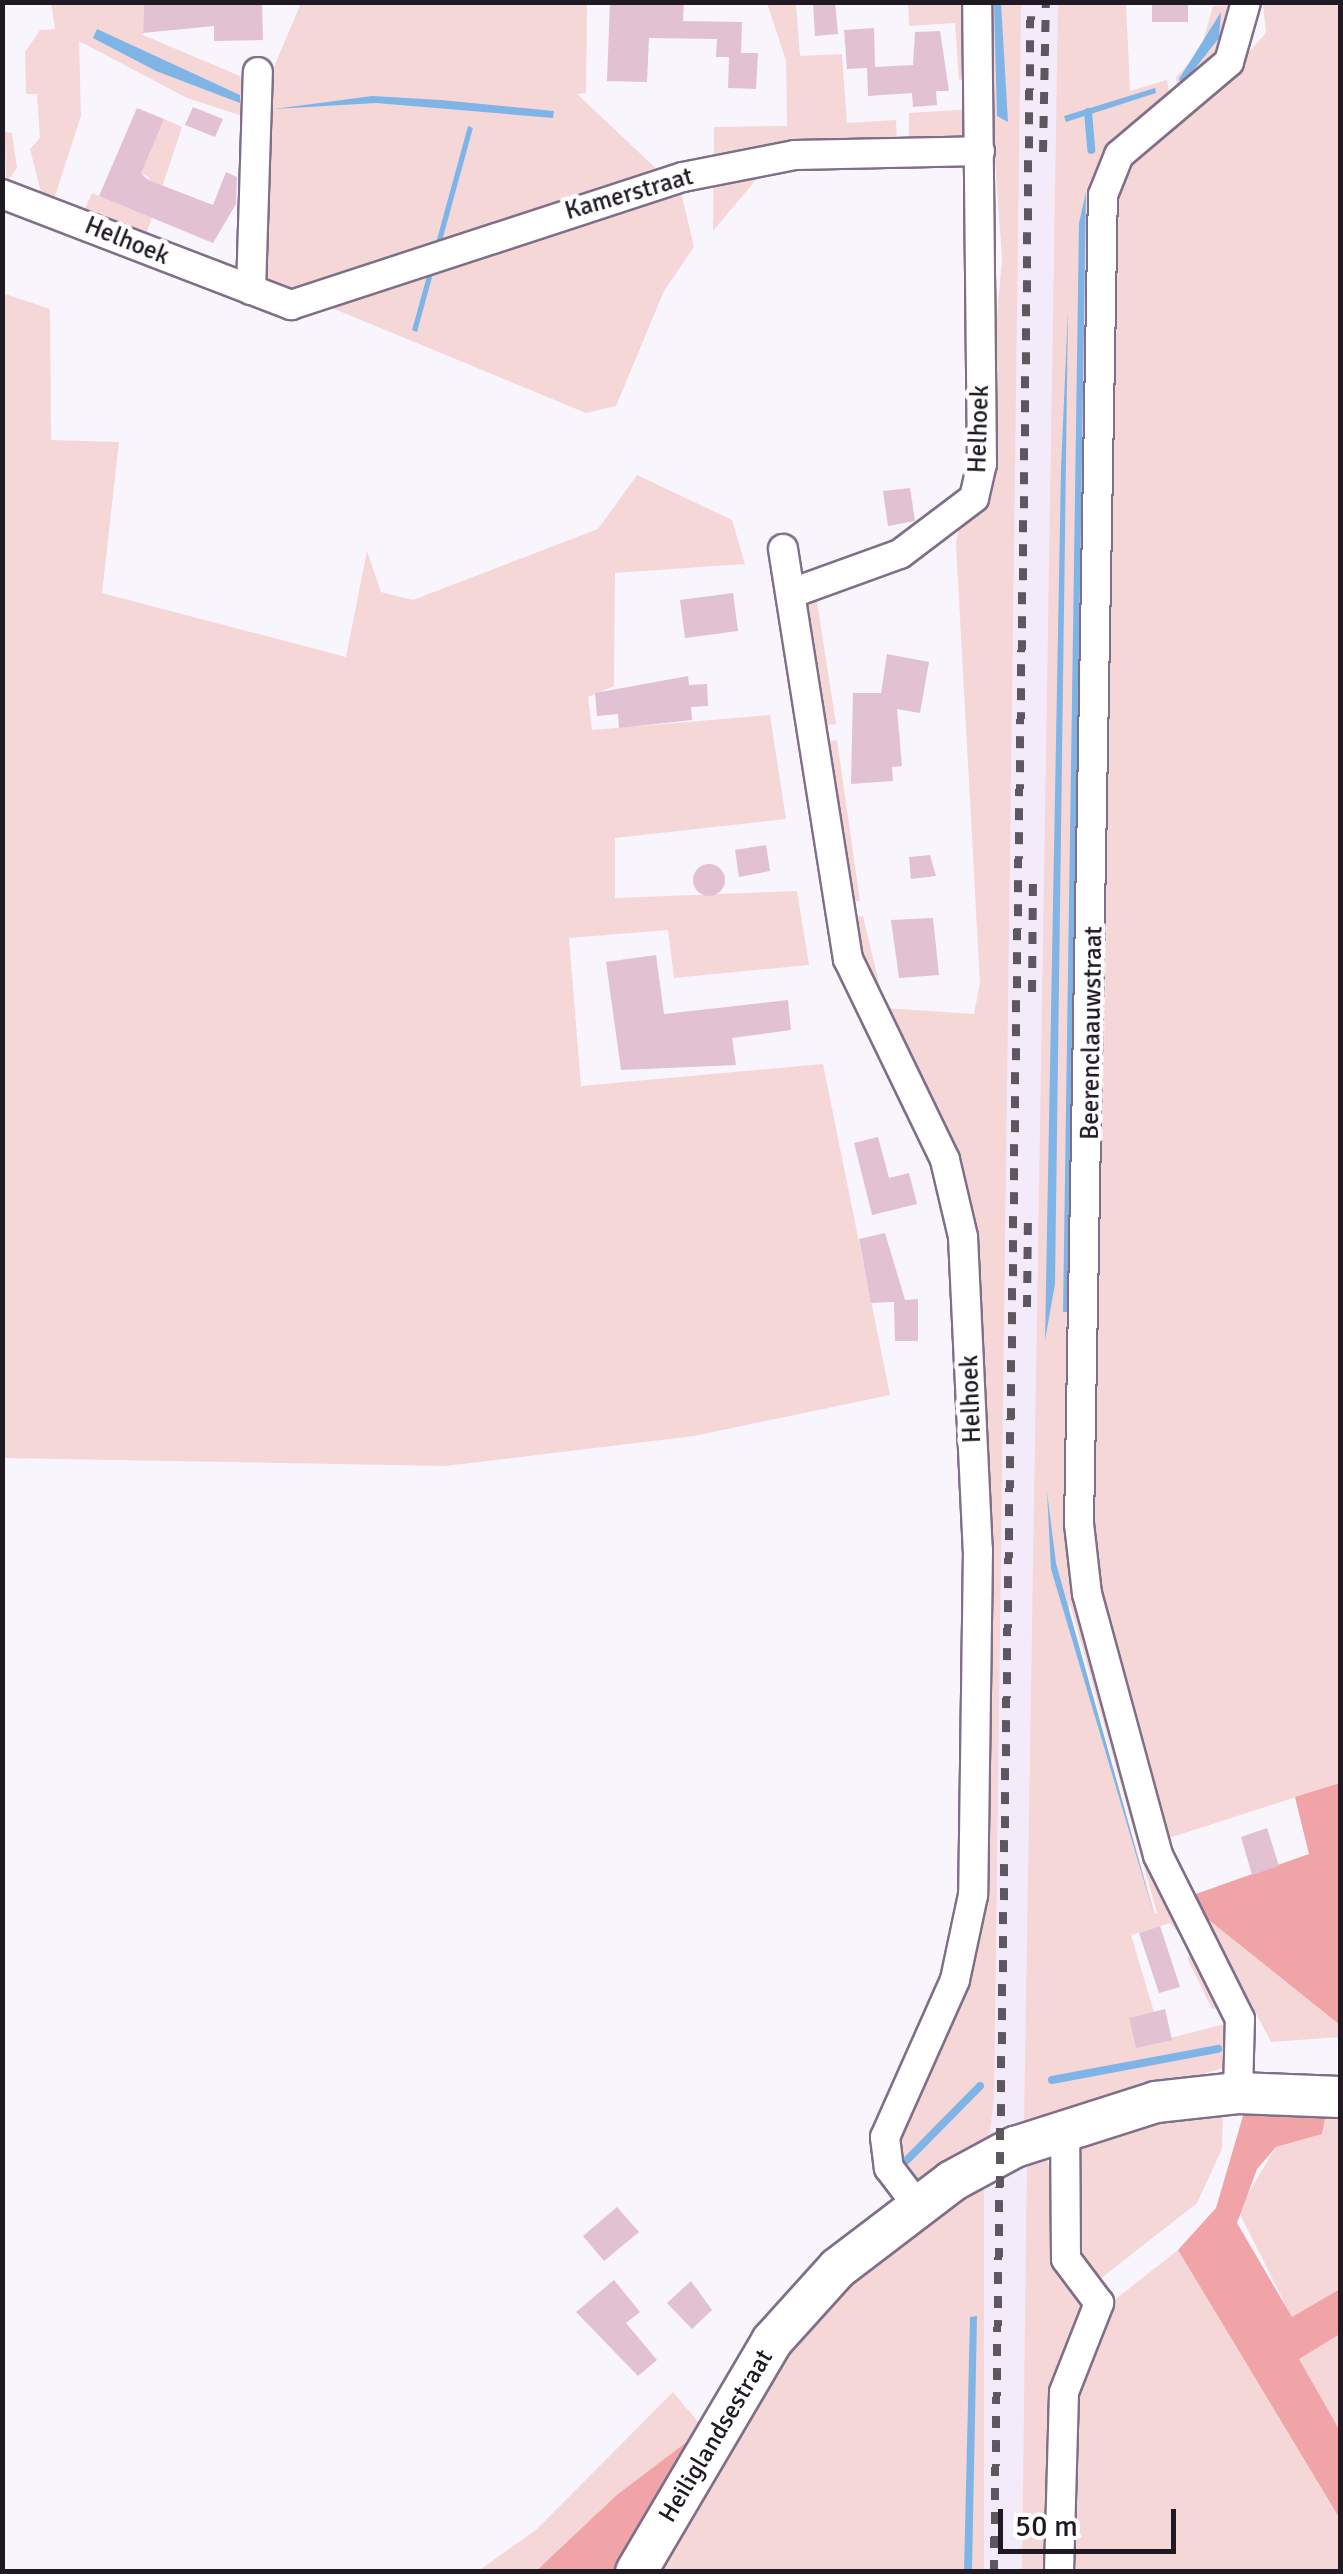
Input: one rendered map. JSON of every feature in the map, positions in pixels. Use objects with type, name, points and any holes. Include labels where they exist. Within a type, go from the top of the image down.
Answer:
[{"type":"street","points":[[978,2],[980,151]]},
{"type":"street","name":"Beerenclaauwstraat","points":[[1238,2092],[1240,2019],[1158,1854],[1090,1608],[1079,1524],[1103,195],[1119,155],[1229,62],[1246,2]]},
{"type":"street","points":[[251,290],[258,72]]},
{"type":"street","name":"Kamerstraat","points":[[291,305],[683,177],[795,155],[980,151]]},
{"type":"street","name":"Helhoek","points":[[792,593],[900,554],[974,498],[980,151]]},
{"type":"street","name":"Helhoek","points":[[2,194],[291,305]]},
{"type":"street","name":"Helhoek","points":[[782,549],[848,959],[932,1128],[963,1237],[978,1550],[973,1894],[954,1980],[885,2137],[890,2168],[918,2206]]},
{"type":"street","name":"Heiliglandsestraat","points":[[636,2572],[772,2342],[838,2268],[918,2206],[1000,2153],[1064,2128],[1238,2092],[1340,2097]]},
{"type":"street","points":[[1059,2572],[1064,2392],[1099,2303],[1066,2259],[1064,2128]]},
{"type":"shaded area","points":[[51,3],[144,3],[143,35],[240,76],[249,118],[187,98],[79,41],[81,116],[54,199],[41,193],[30,149],[40,138],[37,94],[26,94],[25,52],[40,30],[55,29]]},
{"type":"shaded area","points":[[301,3],[587,3],[586,93],[577,94],[681,192],[694,247],[664,291],[616,406],[586,413],[264,280],[271,74]],"holes":[[[468,127],[473,128],[416,331],[412,329]]]},
{"type":"shaded area","points":[[767,3],[796,3],[800,56],[842,54],[847,123],[896,120],[897,142],[776,156],[713,231],[714,127],[787,126],[786,61]]},
{"type":"shaded area","points":[[908,3],[972,3],[973,77],[959,80],[955,23],[909,26]]},
{"type":"shaded area","points":[[984,3],[1021,3],[994,2098],[988,2146],[918,2179],[895,2148],[964,1983],[974,1261],[871,992],[848,918],[863,916],[885,1008],[974,1014],[980,983],[956,543],[993,363],[1002,259]]},
{"type":"shaded area","points":[[1003,3],[1126,3],[1130,96],[1064,117],[1082,117],[1033,2122],[980,2150],[980,983],[956,543],[993,363],[1002,259]]},
{"type":"shaded area","points":[[1058,3],[1126,3],[1130,91],[1167,80],[1171,102],[1115,144],[1072,1525],[1188,1945],[1170,1923],[1131,1935],[1154,2012],[1129,2018],[1136,2047],[1228,2023],[1230,2066],[1024,2126]],"holes":[[[1070,1604],[1157,1913],[1068,1612]]]},
{"type":"shaded area","points":[[1263,3],[1340,3],[1340,1783],[1169,1838],[1088,1553],[1111,169],[1236,66],[1266,33]]},
{"type":"shaded area","points":[[1238,5],[1227,46],[1178,98],[1176,77],[1200,52],[1213,6]]},
{"type":"shaded area","points":[[975,109],[974,139],[909,141],[909,113]]},
{"type":"shaded area","points":[[164,119],[182,127],[145,238],[84,211],[92,193],[136,211],[149,177],[138,172]]},
{"type":"shaded area","points":[[5,132],[12,133],[17,168],[6,183]]},
{"type":"shaded area","points":[[2,293],[50,309],[51,440],[119,442],[102,593],[346,657],[367,551],[381,592],[413,600],[598,529],[637,475],[732,520],[745,564],[615,573],[614,686],[588,697],[592,730],[770,715],[786,819],[615,838],[615,898],[797,891],[809,965],[674,978],[668,930],[569,938],[581,1086],[823,1064],[890,1395],[694,1436],[445,1466],[3,1458]]},
{"type":"shaded area","points":[[816,595],[836,724],[820,726],[799,599]]},
{"type":"shaded area","points":[[837,740],[860,901],[845,902],[823,742]]},
{"type":"shaded area","points":[[1340,1783],[1340,2025],[1205,1917],[1193,1895],[1309,1854],[1295,1797]]},
{"type":"shaded area","points":[[1205,1917],[1340,2025],[1340,2037],[1271,2042]]},
{"type":"shaded area","points":[[1196,1955],[1222,2007],[1212,2009],[1187,1958]]},
{"type":"shaded area","points":[[1327,2108],[1340,2111],[1340,2289],[1292,2318],[1238,2210],[1276,2147],[1322,2134]]},
{"type":"shaded area","points":[[1327,2108],[1322,2134],[1276,2147],[1257,2169],[1237,2223],[1292,2317],[1340,2289],[1340,2334],[1299,2359],[1340,2431],[1340,2519],[1178,2250],[1216,2208],[1245,2109]]},
{"type":"shaded area","points":[[1223,2113],[1222,2149],[1197,2203],[1095,2283],[1075,2258],[1078,2146],[1099,2129]]},
{"type":"shaded area","points":[[1046,2154],[1083,2311],[1052,2571],[1022,2572],[1027,2157]]},
{"type":"shaded area","points":[[1035,2158],[1048,2571],[676,2572],[984,2180]]},
{"type":"shaded area","points":[[984,2180],[984,2571],[651,2572],[753,2397],[824,2301]]},
{"type":"shaded area","points":[[1178,2250],[1340,2519],[1340,2571],[1067,2572],[1070,2410],[1103,2309]]},
{"type":"shaded area","points":[[1340,2334],[1340,2431],[1298,2359]]},
{"type":"shaded area","points":[[673,2392],[704,2429],[535,2571],[477,2572],[537,2529]]},
{"type":"shaded area","points":[[704,2429],[621,2571],[535,2572],[618,2494]]},
{"type":"water","points":[[994,3],[1001,3],[1008,122],[997,116]]},
{"type":"water","points":[[1221,12],[1219,38],[1182,85],[1179,79]]},
{"type":"water","points":[[97,29],[240,95],[240,103],[156,71],[93,38]]},
{"type":"water","points":[[1155,88],[1156,93],[1066,122],[1064,116]]},
{"type":"water","points":[[372,96],[554,111],[553,118],[376,103],[274,109]]},
{"type":"water","points":[[468,126],[473,128],[417,332],[412,330]]},
{"type":"water","points":[[1086,192],[1069,1312],[1063,1312],[1079,223]]},
{"type":"water","points":[[1068,309],[1055,1284],[1045,1340],[1061,469]]},
{"type":"water","points":[[1047,1492],[1056,1563],[1154,1915],[1051,1569]]},
{"type":"water","points":[[977,2316],[972,2571],[964,2572],[970,2317]]},
{"type":"building","points":[[144,2],[262,2],[263,40],[214,41],[214,26],[143,33]]},
{"type":"building","points":[[610,2],[684,2],[683,21],[742,22],[741,53],[758,53],[756,89],[728,88],[729,57],[716,57],[717,39],[649,38],[647,82],[607,81]]},
{"type":"building","points":[[813,2],[835,2],[838,34],[815,36]]},
{"type":"building","points":[[1152,2],[1188,2],[1188,22],[1152,22]]},
{"type":"building","points":[[874,28],[875,67],[913,65],[915,32],[940,31],[949,91],[936,91],[937,105],[913,107],[912,93],[868,96],[867,68],[847,69],[844,30]]},
{"type":"building","points":[[193,107],[223,119],[215,137],[185,125]]},
{"type":"building","points":[[137,108],[164,119],[141,173],[148,180],[213,205],[226,172],[237,177],[236,204],[213,243],[99,196]]},
{"type":"building","points":[[910,488],[915,521],[888,526],[883,491]]},
{"type":"building","points":[[733,593],[738,631],[685,638],[680,600]]},
{"type":"building","points":[[887,654],[929,662],[920,713],[897,709],[902,766],[892,767],[893,781],[851,784],[853,693],[881,693]]},
{"type":"building","points":[[688,676],[689,685],[707,684],[708,706],[691,707],[692,720],[619,728],[618,714],[597,716],[595,693]]},
{"type":"building","points":[[766,845],[770,871],[739,877],[735,850]]},
{"type":"building","points":[[930,855],[936,876],[911,879],[909,857]]},
{"type":"building","points":[[709,864],[720,869],[725,880],[720,891],[709,896],[698,891],[693,880],[698,869]]},
{"type":"building","points":[[933,918],[939,975],[899,978],[891,920]]},
{"type":"building","points":[[656,955],[664,1014],[788,1000],[791,1030],[732,1038],[736,1065],[621,1070],[606,962]]},
{"type":"building","points":[[878,1137],[889,1178],[909,1173],[917,1204],[872,1215],[854,1143]]},
{"type":"building","points":[[885,1233],[905,1300],[918,1299],[918,1341],[895,1341],[894,1302],[871,1303],[859,1239]]},
{"type":"building","points":[[1267,1828],[1279,1866],[1252,1875],[1241,1837]]},
{"type":"building","points":[[1160,1926],[1180,1987],[1159,1993],[1139,1933]]},
{"type":"building","points":[[1165,2009],[1172,2040],[1136,2048],[1129,2018]]},
{"type":"building","points":[[617,2207],[639,2232],[604,2261],[583,2236]]},
{"type":"building","points":[[614,2280],[640,2312],[626,2323],[657,2360],[638,2376],[576,2312]]},
{"type":"building","points":[[691,2281],[712,2310],[692,2329],[667,2303]]},
{"type":"waterway","points":[[1088,112],[1091,150]]},
{"type":"waterway","points":[[1052,2080],[1218,2049]]},
{"type":"waterway","points":[[907,2160],[980,2086]]},
{"type":"railway","points":[[994,2572],[1031,2]]},
{"type":"railway","points":[[1043,152],[1046,2]]},
{"type":"railway","points":[[1032,992],[1033,872]]},
{"type":"railway","points":[[1027,1307],[1028,1217]]}]
